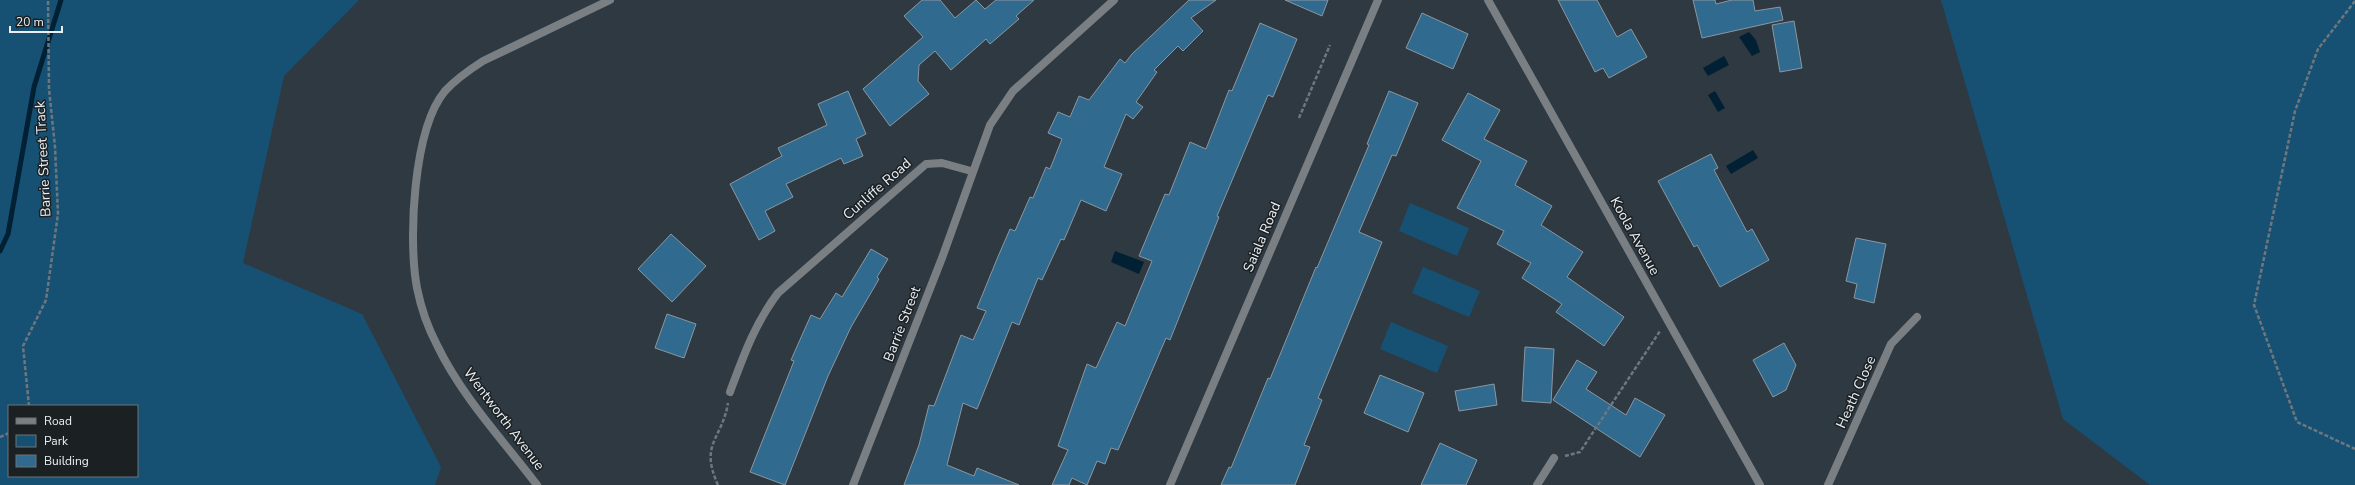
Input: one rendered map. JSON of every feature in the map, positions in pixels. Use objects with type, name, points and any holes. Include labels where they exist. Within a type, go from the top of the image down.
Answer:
[{"type":"street","name":"Wentworth Avenue","points":[[537,485],[476,408],[437,345],[426,320],[417,288],[413,236],[418,172],[423,144],[436,107],[445,92],[464,73],[483,61],[610,0]]},
{"type":"street","points":[[971,171],[990,125],[1013,91],[1114,0]]},
{"type":"street","name":"Saiala Road","points":[[1170,485],[1378,0]]},
{"type":"street","name":"Koola Avenue","points":[[1488,0],[1666,320],[1760,485]]},
{"type":"street","name":"Cunliffe Road","points":[[730,392],[751,336],[763,312],[778,293],[926,164],[942,163],[971,171]]},
{"type":"street","name":"Barrie Street","points":[[853,485],[942,258],[971,171]]},
{"type":"street","name":"Heath Close","points":[[1828,485],[1891,344],[1917,317]]},
{"type":"street","points":[[1537,485],[1554,458]]},
{"type":"path","name":"Barrie Street Track","points":[[30,405],[23,346],[46,300],[58,214],[55,147],[49,89],[48,0]]},
{"type":"path","points":[[2355,2],[2318,49],[2295,111],[2254,305],[2297,422],[2355,449]]},
{"type":"path","points":[[1299,118],[1330,45]]},
{"type":"path","points":[[1554,458],[1580,452],[1666,320]]},
{"type":"path","points":[[718,485],[711,468],[709,454],[727,411]]},
{"type":"green space","points":[[0,0],[359,0],[284,76],[243,263],[362,314],[441,467],[435,485],[0,485]]},
{"type":"green space","points":[[1941,0],[2355,0],[2355,485],[2150,485],[2063,419]]},
{"type":"green space","points":[[1410,203],[1469,228],[1457,256],[1399,231]]},
{"type":"green space","points":[[1423,267],[1480,291],[1469,317],[1412,293]]},
{"type":"green space","points":[[1391,322],[1448,346],[1437,373],[1380,349]]},
{"type":"shaded area","points":[[1749,32],[1756,40],[1760,52],[1752,56],[1739,37]]},
{"type":"shaded area","points":[[1724,56],[1729,65],[1708,76],[1703,68]]},
{"type":"shaded area","points":[[1715,91],[1725,108],[1718,112],[1708,95]]},
{"type":"shaded area","points":[[1753,150],[1758,158],[1731,174],[1726,166]]},
{"type":"shaded area","points":[[1115,251],[1144,262],[1139,274],[1111,262]]},
{"type":"building","points":[[922,0],[940,0],[955,18],[976,0],[985,9],[996,0],[1034,0],[1016,16],[1019,19],[990,44],[986,39],[951,70],[935,51],[919,65],[918,81],[929,94],[890,126],[863,89],[923,37],[904,16]]},
{"type":"building","points":[[1189,0],[1216,0],[1191,18],[1203,31],[1183,51],[1178,46],[1154,70],[1157,72],[1136,102],[1143,107],[1133,119],[1126,114],[1104,167],[1122,174],[1106,211],[1081,200],[1064,240],[1061,239],[1042,280],[1038,278],[1019,325],[1012,322],[977,409],[963,403],[947,465],[974,476],[977,468],[1019,485],[904,485],[919,445],[929,405],[934,406],[961,335],[973,340],[986,311],[977,308],[1010,229],[1015,231],[1030,197],[1033,198],[1046,167],[1050,169],[1062,139],[1048,133],[1058,112],[1070,117],[1079,96],[1089,100],[1120,59],[1125,63],[1132,54]]},
{"type":"building","points":[[1285,0],[1328,0],[1322,16]]},
{"type":"building","points":[[1558,0],[1597,0],[1617,37],[1631,29],[1647,57],[1609,78],[1603,68],[1595,72]]},
{"type":"building","points":[[1693,0],[1715,0],[1716,4],[1732,0],[1753,0],[1755,11],[1780,7],[1783,20],[1702,38]]},
{"type":"building","points":[[1422,13],[1468,34],[1453,69],[1406,48]]},
{"type":"building","points":[[1794,21],[1802,68],[1780,72],[1772,25]]},
{"type":"building","points":[[1260,23],[1297,39],[1273,97],[1268,95],[1217,216],[1219,217],[1170,340],[1166,338],[1118,450],[1111,448],[1105,464],[1097,461],[1087,485],[1072,478],[1069,485],[1052,485],[1068,450],[1058,446],[1087,364],[1096,368],[1117,322],[1125,326],[1152,261],[1139,256],[1165,194],[1169,195],[1190,142],[1206,149],[1229,90],[1232,91]]},
{"type":"building","points":[[848,91],[866,134],[856,139],[863,156],[844,164],[841,158],[786,184],[793,197],[765,211],[775,231],[759,240],[730,184],[782,156],[778,148],[827,125],[818,104]]},
{"type":"building","points":[[1389,91],[1418,103],[1396,156],[1392,155],[1359,232],[1382,242],[1318,398],[1322,400],[1304,445],[1310,447],[1295,485],[1221,485],[1229,467],[1231,468],[1268,378],[1270,379],[1316,267],[1317,268],[1369,145],[1367,144]]},
{"type":"building","points":[[1468,93],[1500,110],[1484,139],[1527,161],[1515,185],[1552,206],[1541,225],[1583,252],[1567,277],[1624,317],[1604,346],[1556,312],[1562,304],[1522,278],[1531,263],[1497,244],[1504,231],[1457,208],[1481,161],[1442,140]]},
{"type":"building","points":[[1711,154],[1718,168],[1714,170],[1747,232],[1752,229],[1769,260],[1720,287],[1697,245],[1694,247],[1658,181]]},
{"type":"building","points":[[671,234],[706,266],[672,302],[638,269]]},
{"type":"building","points":[[1856,238],[1886,244],[1874,303],[1854,298],[1857,284],[1846,281]]},
{"type":"building","points":[[871,249],[888,259],[877,277],[879,279],[851,327],[828,376],[785,485],[750,472],[794,361],[791,360],[811,315],[820,319],[836,293],[842,297]]},
{"type":"building","points":[[667,314],[696,324],[684,358],[655,348]]},
{"type":"building","points":[[1784,343],[1796,365],[1786,390],[1773,397],[1753,360]]},
{"type":"building","points":[[1525,347],[1554,349],[1551,403],[1522,401]]},
{"type":"building","points":[[1577,360],[1597,372],[1586,389],[1626,415],[1635,398],[1665,415],[1640,457],[1553,400]]},
{"type":"building","points":[[1380,375],[1424,393],[1408,432],[1364,413]]},
{"type":"building","points":[[1494,384],[1497,405],[1459,411],[1455,391]]},
{"type":"building","points":[[1440,443],[1477,460],[1466,485],[1421,485]]},
{"type":"waterway","points":[[0,251],[8,234],[34,87],[61,0]]}]
